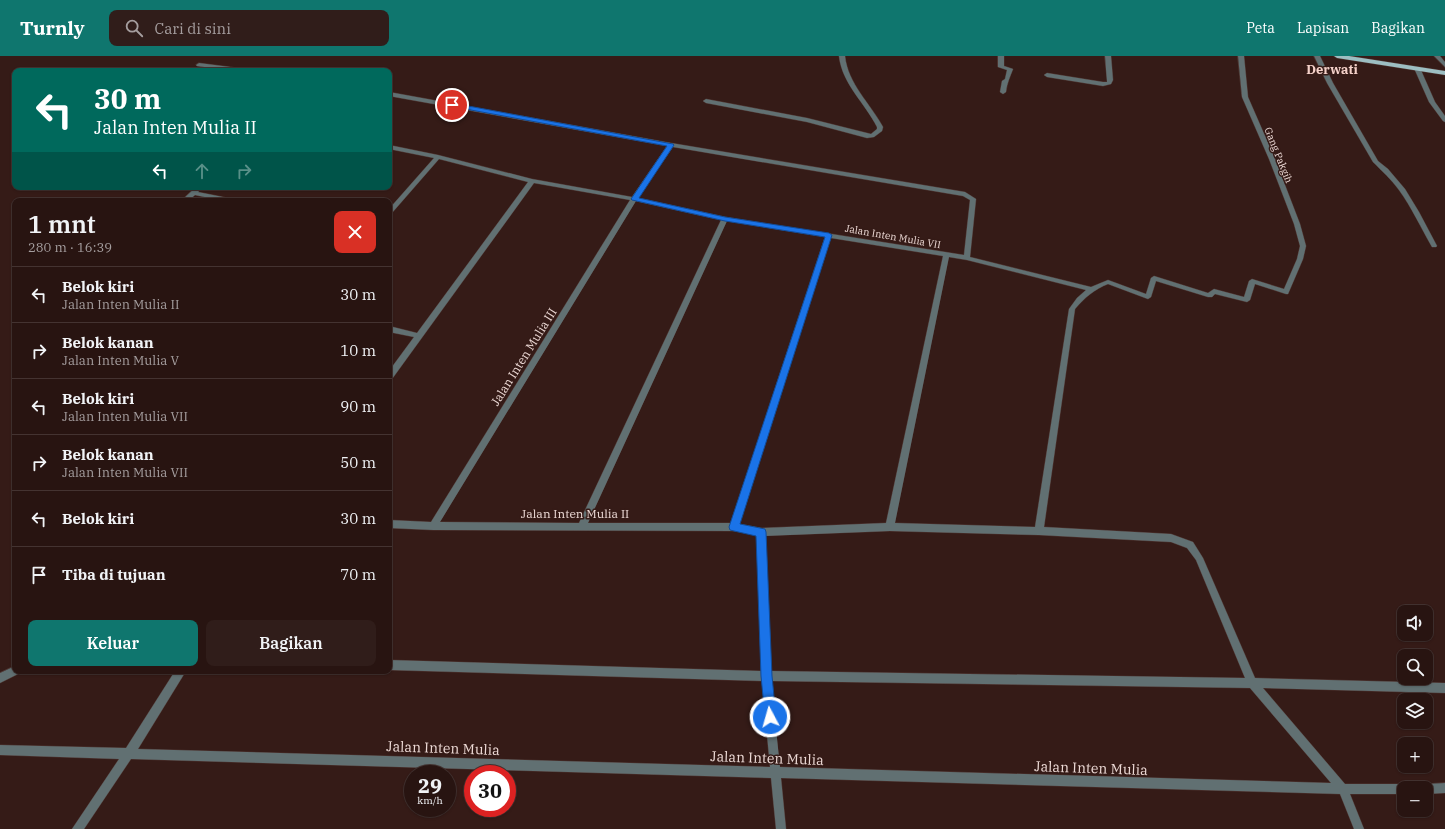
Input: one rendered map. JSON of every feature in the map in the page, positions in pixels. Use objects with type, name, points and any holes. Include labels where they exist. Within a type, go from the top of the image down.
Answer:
[{"type":"main road","points":[[1337,56],[1445,73]]},
{"type":"street","points":[[706,101],[807,120],[872,136],[880,130],[880,127],[858,95],[843,67],[842,56]]},
{"type":"street","points":[[1001,56],[1001,67],[1010,69],[1007,80],[1005,81],[1003,92]]},
{"type":"street","points":[[1047,75],[1103,84],[1109,83],[1108,56]]},
{"type":"street","name":"Gang Pakgih","points":[[1092,289],[1111,282],[1148,296],[1154,278],[1208,295],[1214,291],[1247,300],[1252,281],[1286,292],[1300,259],[1303,246],[1297,224],[1265,141],[1245,97],[1241,56]]},
{"type":"street","points":[[1317,56],[1330,83],[1376,162],[1387,170],[1409,199],[1434,246]]},
{"type":"street","points":[[1437,56],[1444,63]]},
{"type":"street","points":[[199,65],[222,68]]},
{"type":"street","points":[[1417,68],[1432,102],[1445,120]]},
{"type":"street","points":[[392,95],[671,145],[862,176],[971,196],[974,199],[967,258]]},
{"type":"street","points":[[634,199],[671,145]]},
{"type":"street","name":"Jalan Inten Mulia VII","points":[[392,148],[438,157],[532,181],[634,199],[725,219],[829,235],[946,256],[967,258],[1092,289]]},
{"type":"street","points":[[392,210],[438,157]]},
{"type":"street","points":[[392,373],[532,181]]},
{"type":"street","points":[[188,198],[197,190]]},
{"type":"street","points":[[194,193],[218,198]]},
{"type":"street","name":"Jalan Inten Mulia III","points":[[433,526],[634,199]]},
{"type":"street","points":[[582,526],[725,219]]},
{"type":"street","points":[[734,527],[829,235]]},
{"type":"street","points":[[890,527],[946,256]]},
{"type":"street","points":[[1039,531],[1072,309],[1076,303],[1092,289]]},
{"type":"street","points":[[392,330],[420,336]]},
{"type":"street","name":"Jalan Inten Mulia II","points":[[392,524],[433,526],[734,527],[761,532],[890,527],[1039,531],[1171,538],[1190,545],[1199,558],[1252,682],[1343,789],[1360,829]]},
{"type":"street","points":[[761,532],[766,676],[781,829]]},
{"type":"street","points":[[392,665],[766,676],[1252,682],[1445,688]]},
{"type":"street","points":[[0,678],[12,672]]},
{"type":"street","points":[[77,829],[129,753],[179,674]]},
{"type":"street","name":"Jalan Inten Mulia","points":[[0,750],[1343,789],[1397,789]]},
{"type":"street","points":[[1433,789],[1445,788]]},
{"type":"district","name":"Derwati","points":[[1332,69]]},
{"type":"route","points":[[452,105],[671,145],[634,199],[725,219],[829,235],[734,527],[761,532],[766,676],[770,717]]}]
